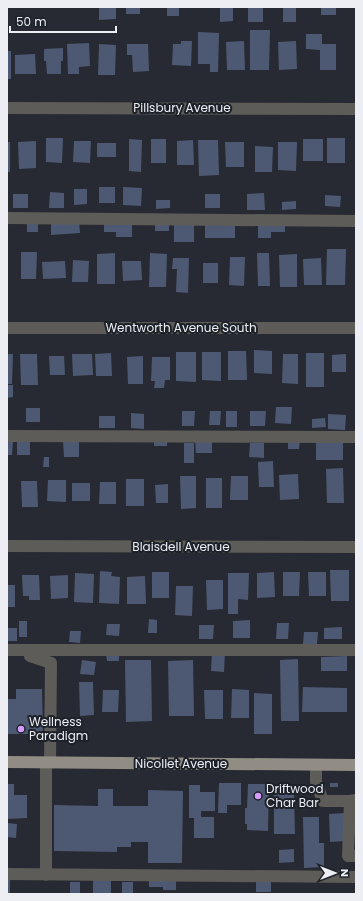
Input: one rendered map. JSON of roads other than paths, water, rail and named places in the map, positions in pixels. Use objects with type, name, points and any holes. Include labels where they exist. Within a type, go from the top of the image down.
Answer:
[{"type":"main road","name":"Nicollet Avenue","points":[[7,762],[356,765]]},
{"type":"street","name":"Pillsbury Avenue","points":[[7,108],[356,109]]},
{"type":"street","points":[[7,218],[356,221]]},
{"type":"street","name":"Wentworth Avenue South","points":[[7,328],[356,328]]},
{"type":"street","points":[[7,436],[356,437]]},
{"type":"street","name":"Blaisdell Avenue","points":[[7,546],[356,547]]},
{"type":"street","points":[[7,650],[356,650]]},
{"type":"street","points":[[30,650],[30,656],[51,663],[46,875]]},
{"type":"street","points":[[316,765],[316,782],[323,801],[353,801],[348,856],[356,856]]},
{"type":"street","points":[[7,874],[356,877]]},
{"type":"place","name":"Wellness Paradigm","points":[[21,729]]},
{"type":"place","name":"Driftwood Char Bar","points":[[258,796]]}]
